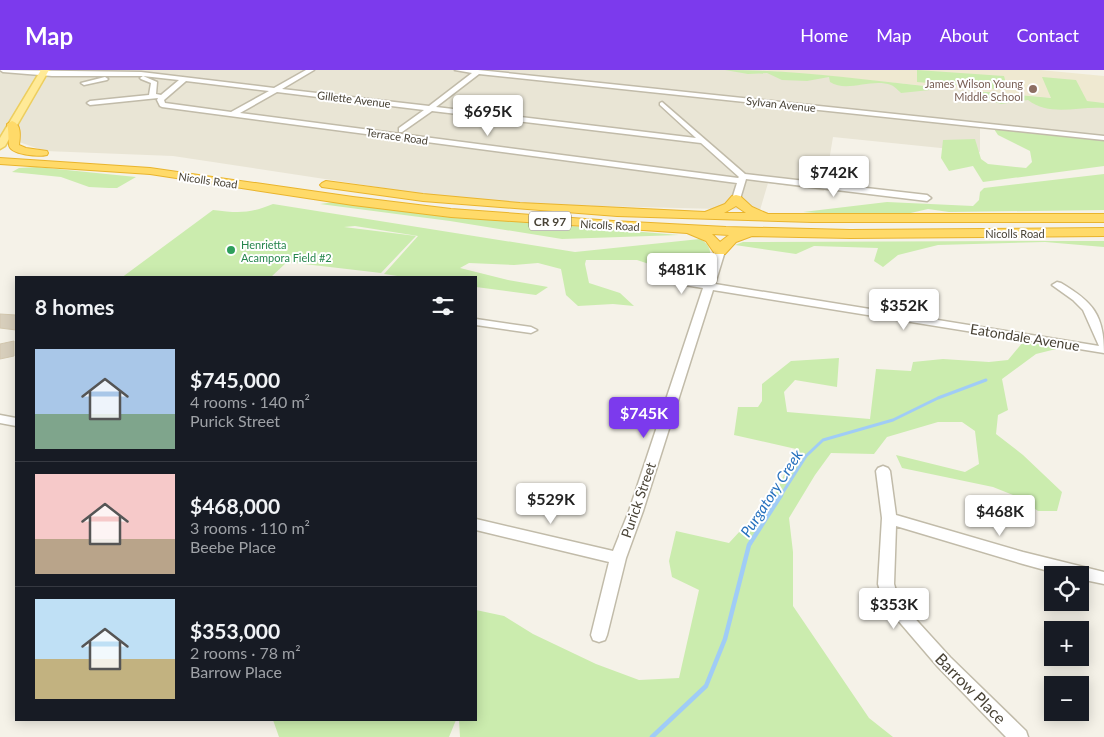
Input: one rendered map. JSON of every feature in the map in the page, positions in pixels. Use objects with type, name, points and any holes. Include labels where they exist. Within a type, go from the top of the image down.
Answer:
[{"type":"highway","points":[[12,124],[15,133],[14,146],[18,149],[58,154]]},
{"type":"highway","name":"Nicolls Road","points":[[0,159],[23,154],[58,154],[166,162],[336,187],[470,202],[673,215],[813,220],[1104,218]]},
{"type":"highway","name":"Nicolls Road","points":[[0,159],[150,171],[353,201],[451,212],[650,227],[770,233],[860,234],[1104,232]]},
{"type":"highway","points":[[0,169],[41,163]]},
{"type":"highway","points":[[673,215],[679,213],[709,214],[722,211],[729,207],[736,199],[743,208],[754,214],[813,220]]},
{"type":"highway","points":[[650,227],[704,235],[711,238],[720,251],[730,239],[738,235],[770,233]]},
{"type":"main road","points":[[0,146],[44,71]]},
{"type":"street","name":"Gillette Avenue","points":[[3,70],[140,74],[704,141]]},
{"type":"street","points":[[233,114],[311,70]]},
{"type":"street","name":"Sylvan Avenue","points":[[458,70],[1104,138]]},
{"type":"street","points":[[402,130],[478,72]]},
{"type":"street","points":[[84,83],[119,77],[142,78],[154,82],[152,96]]},
{"type":"street","points":[[90,103],[164,95],[185,79]]},
{"type":"street","points":[[656,91],[651,94],[655,101],[662,104],[704,141],[742,178],[736,199]]},
{"type":"street","points":[[662,104],[669,92]]},
{"type":"street","name":"Terrace Road","points":[[164,95],[160,100],[162,105],[742,178],[927,198]]},
{"type":"street","name":"Purick Street","points":[[599,635],[618,558],[636,511],[720,251]]},
{"type":"street","name":"Eatondale Avenue","points":[[660,278],[1104,350]]},
{"type":"street","points":[[1057,285],[1079,298],[1088,307],[1104,345]]},
{"type":"street","points":[[477,322],[531,330]]},
{"type":"street","points":[[0,419],[15,422]]},
{"type":"street","name":"Barrow Place","points":[[883,471],[890,518],[886,584],[892,604],[944,662],[1019,737]]},
{"type":"street","points":[[890,518],[1050,567],[1104,578]]},
{"type":"street","points":[[477,524],[618,558]]},
{"type":"shaded area","points":[[0,70],[760,70],[1104,103],[1104,138],[980,125],[980,152],[833,137],[824,191],[768,183],[760,210],[555,205],[443,197],[173,156],[45,151],[19,142],[0,145]]},
{"type":"shaded area","name":"James Wilson Young Middle School","points":[[760,70],[1040,70],[1104,76],[1104,103]]},
{"type":"green space","points":[[725,70],[824,75],[924,86],[930,90],[901,93],[896,88],[883,83],[844,86],[830,82],[829,77],[807,81],[782,80],[767,73],[748,74]]},
{"type":"green space","points":[[917,70],[1004,76],[1008,90],[917,82]]},
{"type":"green space","points":[[1042,77],[1076,80],[1087,101],[1104,103],[1104,108],[1064,110],[1046,108],[1028,100],[1001,104],[980,97],[980,92],[987,92],[1051,98]]},
{"type":"green space","points":[[994,129],[1104,139],[1104,166],[983,182],[973,166],[949,171],[941,158],[943,140],[975,139],[981,159],[988,164],[1026,168],[1032,162],[1030,151],[998,135]]},
{"type":"green space","points":[[37,167],[136,177],[117,188],[109,188],[89,187],[61,177],[12,172],[19,168]]},
{"type":"green space","points":[[1104,174],[1104,210],[949,212],[928,209],[902,215],[868,217],[803,212],[887,202],[973,206],[979,200],[980,192],[984,188]]},
{"type":"green space","points":[[334,202],[452,216],[679,235],[562,239],[450,221],[320,204]]},
{"type":"green space","points":[[273,204],[575,252],[700,239],[709,247],[710,258],[703,281],[670,275],[655,266],[637,260],[586,260],[585,264],[589,283],[620,293],[634,306],[613,304],[578,306],[566,295],[561,269],[538,263],[514,265],[469,263],[460,268],[508,280],[548,287],[536,295],[477,287],[477,276],[398,276],[384,274],[418,236],[355,226],[344,227],[416,236],[381,273],[287,262],[272,276],[124,276],[213,210],[243,212],[257,210]]},
{"type":"green space","points":[[1104,241],[1104,247],[1045,242],[938,245],[898,255],[883,267],[874,261],[878,248],[814,246],[796,254],[735,245],[743,242]]},
{"type":"green space","points":[[1023,342],[1064,347],[1036,354],[1002,379],[1008,410],[998,415],[996,434],[1023,455],[1062,492],[1057,511],[1038,511],[1018,497],[993,487],[902,468],[896,455],[965,472],[979,464],[975,431],[962,422],[938,422],[887,437],[874,454],[831,453],[789,518],[793,552],[793,606],[869,718],[893,737],[460,737],[459,721],[477,721],[477,610],[504,616],[533,634],[596,664],[639,680],[679,678],[699,590],[672,577],[669,561],[676,531],[729,543],[776,492],[796,449],[734,435],[738,407],[758,407],[762,401],[762,384],[791,361],[839,358],[837,387],[795,380],[784,392],[787,412],[870,419],[876,369],[911,371],[913,362],[943,359],[989,362],[1008,360]]},
{"type":"green space","points":[[273,721],[456,721],[449,737],[279,737]]},
{"type":"building","points":[[0,314],[15,315],[15,330],[0,328]]},
{"type":"building","points":[[14,341],[14,356],[0,359],[0,344]]},
{"type":"waterway","name":"Purgatory Creek","points":[[780,497],[806,456],[823,440],[893,420],[938,398],[986,380]]},
{"type":"waterway","name":"Purgatory Creek","points":[[652,737],[706,686],[725,639],[749,545],[781,495]]},
{"type":"place","name":"James Wilson Young Middle School","points":[[1033,89]]},
{"type":"place","name":"Henrietta Acampora Field #2","points":[[231,250]]}]
